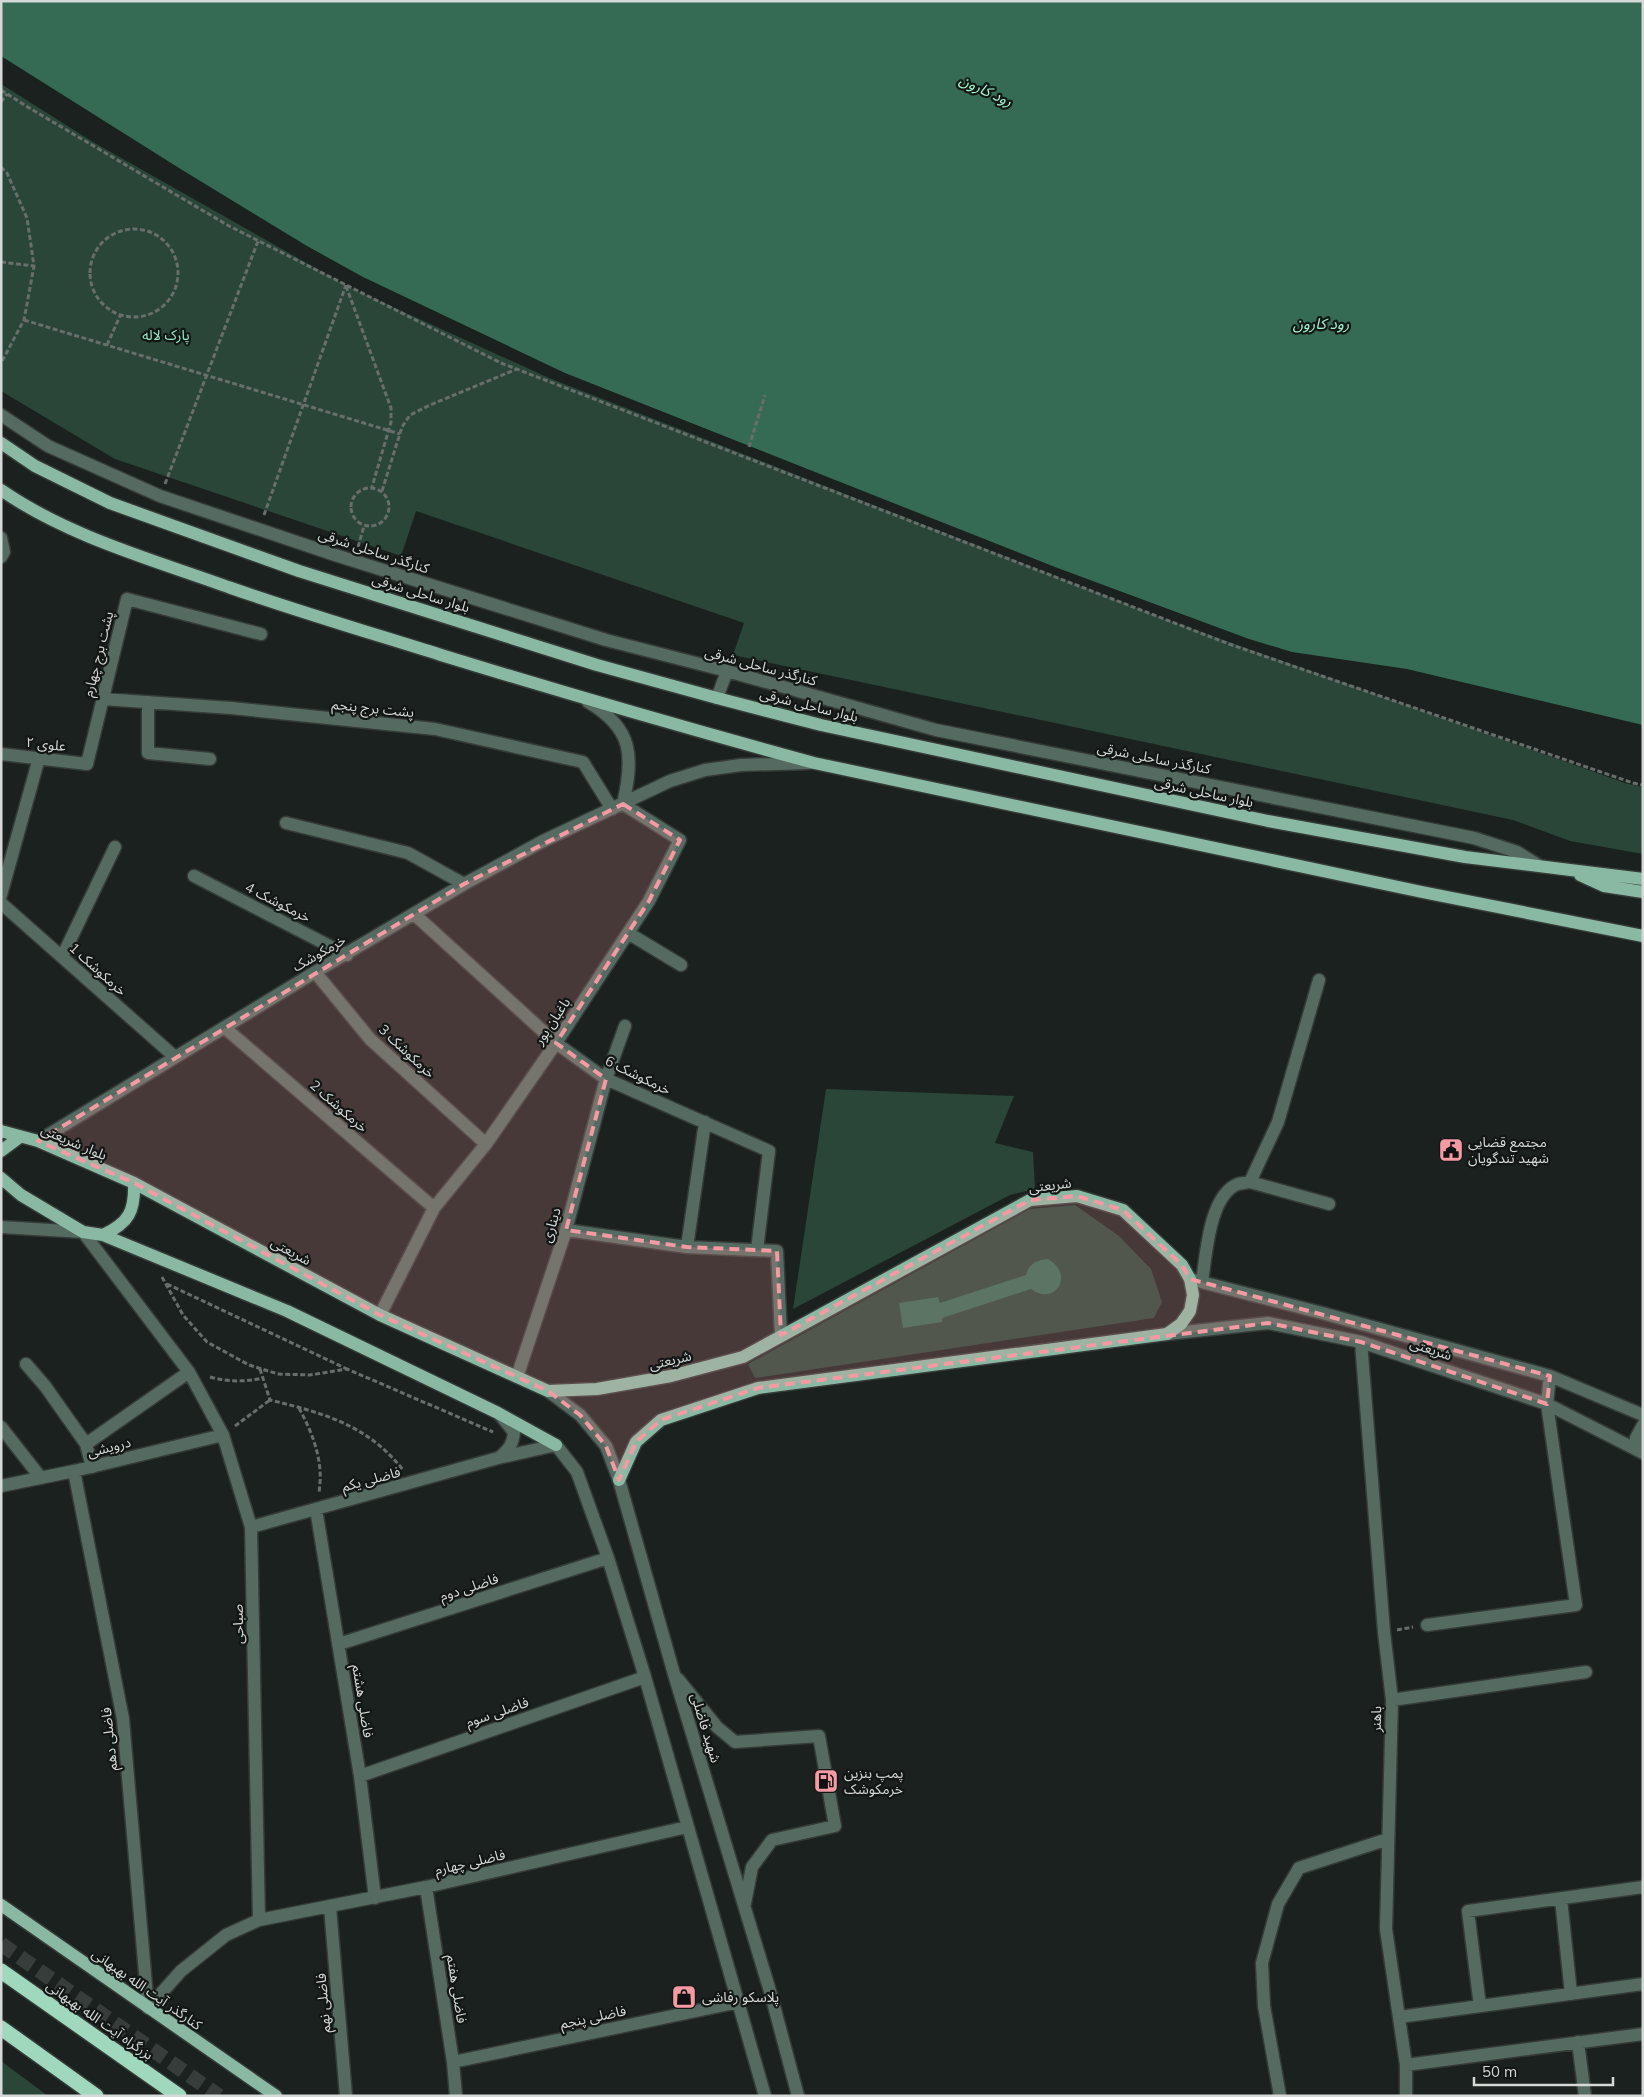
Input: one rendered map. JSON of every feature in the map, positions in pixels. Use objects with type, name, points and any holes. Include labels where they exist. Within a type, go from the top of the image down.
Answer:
[{"type":"highway","name":"بزرگراه آیت الله بهبهانی","points":[[1,1971],[179,2096]]},
{"type":"highway","points":[[1,2028],[96,2096]]},
{"type":"main road","name":"بلوار ساحلی شرقی","points":[[1,443],[35,466],[110,503],[281,564],[588,662],[717,698],[821,725],[1268,821],[1464,857],[1643,879]]},
{"type":"main road","points":[[1,490],[15,500],[102,542],[285,607],[585,700],[814,763],[1422,892],[1643,936]]},
{"type":"main road","points":[[1566,869],[1604,886],[1643,892]]},
{"type":"main road","name":"بلوار شریعتی","points":[[1,1131],[38,1142],[134,1183]]},
{"type":"main road","points":[[1,1151],[20,1137]]},
{"type":"main road","points":[[1,1178],[21,1195],[83,1232],[103,1235],[287,1311],[498,1413],[556,1445]]},
{"type":"main road","points":[[103,1235],[118,1228],[129,1216],[135,1200],[134,1183]]},
{"type":"main road","name":"شریعتی","points":[[134,1183],[380,1315],[548,1391],[598,1389],[671,1376],[743,1357],[1030,1200],[1077,1196],[1123,1210],[1196,1280]]},
{"type":"main road","points":[[1167,1334],[1181,1324],[1190,1311],[1196,1280]]},
{"type":"main road","name":"شریعتی","points":[[620,1480],[636,1442],[662,1420],[758,1388],[1167,1334]]},
{"type":"main road","name":"کنارگذر آیت الله بهبهانی","points":[[1,1905],[276,2096]]},
{"type":"street","name":"کنارگذر ساحلی شرقی","points":[[1,415],[48,446],[160,496],[353,561],[606,640],[936,730],[1474,838],[1517,852],[1538,865]]},
{"type":"street","points":[[1,557],[4,552],[2,540]]},
{"type":"street","name":"پشت برج چهارم","points":[[87,764],[127,599],[261,634]]},
{"type":"street","points":[[717,698],[727,672]]},
{"type":"street","name":"پشت برج پنجم","points":[[103,699],[250,710],[434,729],[583,762],[617,806]]},
{"type":"street","points":[[585,700],[607,713],[623,734],[630,758],[628,784],[617,806]]},
{"type":"street","points":[[148,702],[148,753],[210,759]]},
{"type":"street","name":"علوی ۲","points":[[1,754],[87,764]]},
{"type":"street","points":[[1,894],[39,758]]},
{"type":"street","name":"خرمکوشک","points":[[38,1142],[315,972],[464,884],[543,841],[670,781],[705,770],[741,765],[814,763]]},
{"type":"street","name":"باغبان پور","points":[[380,1315],[434,1208],[486,1144],[556,1043],[649,901],[680,840],[617,806]]},
{"type":"street","points":[[286,823],[408,853],[464,884]]},
{"type":"street","points":[[62,957],[115,847]]},
{"type":"street","name":"خرمکوشک 4","points":[[194,876],[348,954]]},
{"type":"street","name":"خرمکوشک 1","points":[[1,902],[175,1057]]},
{"type":"street","name":"خرمکوشک 6","points":[[414,914],[556,1043],[606,1078],[769,1151],[757,1250]]},
{"type":"street","points":[[628,933],[681,964]]},
{"type":"street","name":"خرمکوشک 3","points":[[315,972],[370,1039],[486,1144]]},
{"type":"street","points":[[1250,1182],[1278,1122],[1319,980]]},
{"type":"street","name":"دیناری","points":[[517,1377],[566,1230],[606,1078],[625,1026]]},
{"type":"street","name":"خرمکوشک 2","points":[[225,1028],[434,1208]]},
{"type":"street","points":[[687,1248],[705,1122]]},
{"type":"street","points":[[1196,1280],[1210,1228],[1220,1202],[1238,1184],[1250,1182],[1329,1204]]},
{"type":"street","points":[[1,1227],[83,1232]]},
{"type":"street","points":[[566,1230],[687,1248],[777,1251],[782,1335]]},
{"type":"street","name":"صباحی","points":[[83,1232],[189,1372],[223,1435],[251,1527],[259,1920]]},
{"type":"street","name":"شریعتی","points":[[1196,1280],[1550,1376],[1643,1415]]},
{"type":"street","name":"شریعتی","points":[[1167,1334],[1268,1322],[1361,1342],[1547,1404],[1640,1451]]},
{"type":"street","name":"باهنر","points":[[1361,1342],[1384,1632],[1392,1700],[1386,1929],[1406,2065],[1406,2096]]},
{"type":"street","points":[[26,1364],[45,1386],[86,1444],[92,1467]]},
{"type":"street","points":[[86,1444],[189,1372]]},
{"type":"street","points":[[1428,1625],[1576,1605],[1547,1404],[1550,1376]]},
{"type":"street","name":"شهید فاضلی","points":[[548,1391],[580,1415],[606,1446],[620,1480],[674,1674],[781,2030],[798,2096]]},
{"type":"street","points":[[498,1413],[514,1432],[514,1440],[509,1449],[498,1458]]},
{"type":"street","points":[[1640,1451],[1636,1438],[1643,1425]]},
{"type":"street","points":[[1,1427],[42,1478]]},
{"type":"street","name":"درویشی","points":[[1,1486],[92,1467],[223,1435]]},
{"type":"street","points":[[556,1445],[577,1472],[608,1558],[645,1676],[739,2002],[764,2096]]},
{"type":"street","name":"فاضلی یکم","points":[[251,1527],[498,1458],[556,1445]]},
{"type":"street","name":"فاضلی دهم","points":[[74,1471],[123,1719],[148,2008]]},
{"type":"street","name":"فاضلی هشتم","points":[[316,1509],[360,1776],[375,1898]]},
{"type":"street","name":"فاضلی دوم","points":[[339,1644],[608,1558]]},
{"type":"street","points":[[1392,1700],[1586,1672]]},
{"type":"street","points":[[674,1674],[717,1727],[735,1742],[819,1736],[835,1826],[772,1840],[752,1867],[744,1905]]},
{"type":"street","name":"فاضلی سوم","points":[[360,1776],[645,1676]]},
{"type":"street","name":"فاضلی چهارم","points":[[259,1920],[426,1887],[687,1827]]},
{"type":"street","points":[[1280,2096],[1264,2006],[1262,1963],[1278,1904],[1299,1868],[1388,1839]]},
{"type":"street","name":"فاضلی هفتم","points":[[426,1887],[453,2062],[456,2096]]},
{"type":"street","points":[[1480,2006],[1468,1912],[1643,1887]]},
{"type":"street","points":[[1561,1899],[1571,1994]]},
{"type":"street","name":"فاضلی نهم","points":[[330,1907],[346,2096]]},
{"type":"street","points":[[148,2008],[181,1972],[226,1935],[259,1920]]},
{"type":"street","points":[[1399,2017],[1643,1984]]},
{"type":"street","name":"فاضلی پنجم","points":[[453,2062],[739,2002]]},
{"type":"street","points":[[1406,2065],[1643,2034]]},
{"type":"street","points":[[1578,2042],[1585,2096]]},
{"type":"path","points":[[1,90],[229,226],[501,363],[1228,644],[1643,784]]},
{"type":"path","points":[[1,102],[7,94]]},
{"type":"path","points":[[1,167],[7,173],[27,218],[34,266],[24,320],[1,362]]},
{"type":"path","points":[[136,228],[160,236],[176,256],[179,282],[167,304],[145,317],[120,316],[99,302],[90,278],[94,253],[112,234],[136,228]]},
{"type":"path","points":[[160,496],[258,241]]},
{"type":"path","points":[[1,262],[34,266]]},
{"type":"path","points":[[259,529],[346,285]]},
{"type":"path","points":[[346,285],[391,408],[389,431],[372,487]]},
{"type":"path","points":[[107,345],[120,316]]},
{"type":"path","points":[[24,320],[400,434]]},
{"type":"path","points":[[382,491],[402,427],[410,415],[517,369]]},
{"type":"path","points":[[749,447],[765,395]]},
{"type":"path","points":[[372,487],[382,491],[388,500],[389,511],[387,516],[375,526],[364,526],[355,519],[350,508],[353,497],[361,489],[372,487]]},
{"type":"path","points":[[353,561],[364,526]]},
{"type":"path","points":[[150,1254],[183,1315],[207,1342],[249,1365],[278,1374],[310,1375],[347,1369]]},
{"type":"path","points":[[166,1284],[347,1369],[514,1440]]},
{"type":"path","points":[[260,1369],[270,1400]]},
{"type":"path","points":[[189,1372],[232,1382],[244,1382],[263,1378]]},
{"type":"path","points":[[223,1435],[270,1400]]},
{"type":"path","points":[[270,1400],[299,1407],[344,1422],[365,1436],[398,1463],[413,1482]]},
{"type":"path","points":[[299,1407],[309,1426],[316,1446],[320,1467],[320,1488],[316,1509]]},
{"type":"path","points":[[1384,1632],[1428,1625]]},
{"type":"highlighted area","points":[[623,804],[680,840],[649,901],[556,1043],[606,1079],[566,1230],[687,1247],[777,1251],[781,1335],[1030,1200],[1077,1196],[1123,1210],[1182,1265],[1190,1279],[1550,1376],[1547,1404],[1361,1342],[1268,1323],[758,1388],[661,1420],[636,1442],[619,1480],[606,1446],[580,1415],[548,1391],[380,1315],[134,1183],[38,1141],[464,884]]},
{"type":"green space","name":"پارک لاله","points":[[1,84],[93,142],[349,287],[549,378],[1165,619],[1628,784],[1643,787],[1643,854],[1570,841],[1513,820],[733,655],[744,623],[416,511],[401,556],[115,459],[1,391]]},
{"type":"green space","points":[[826,1089],[1014,1096],[995,1143],[1033,1152],[1035,1189],[1010,1195],[793,1309]]},
{"type":"green space","points":[[1075,1205],[1119,1236],[1151,1269],[1162,1302],[1154,1318],[755,1378],[748,1364],[1030,1209]]},
{"type":"green space","points":[[1,2061],[48,2096],[1,2096]]},
{"type":"water","name":"رود کارون","points":[[1,1],[1643,1],[1643,725],[1407,669],[1292,652],[1249,639],[1055,567],[565,373],[363,277],[307,246],[1,56]]},
{"type":"water","points":[[1048,1259],[1056,1266],[1060,1273],[1059,1287],[1054,1292],[1039,1294],[1031,1289],[942,1318],[942,1322],[903,1328],[899,1303],[938,1297],[940,1303],[1026,1275],[1034,1263]]},
{"type":"tunnel","points":[[1,1944],[219,2096]]},
{"type":"place","name":"مجتمع قضایی شهید تندگویان","points":[[1451,1150]]},
{"type":"place","name":"پمپ بنزین خرمکوشک","points":[[826,1781]]},
{"type":"place","name":"پلاسکو رفاشی","points":[[684,1997]]}]
